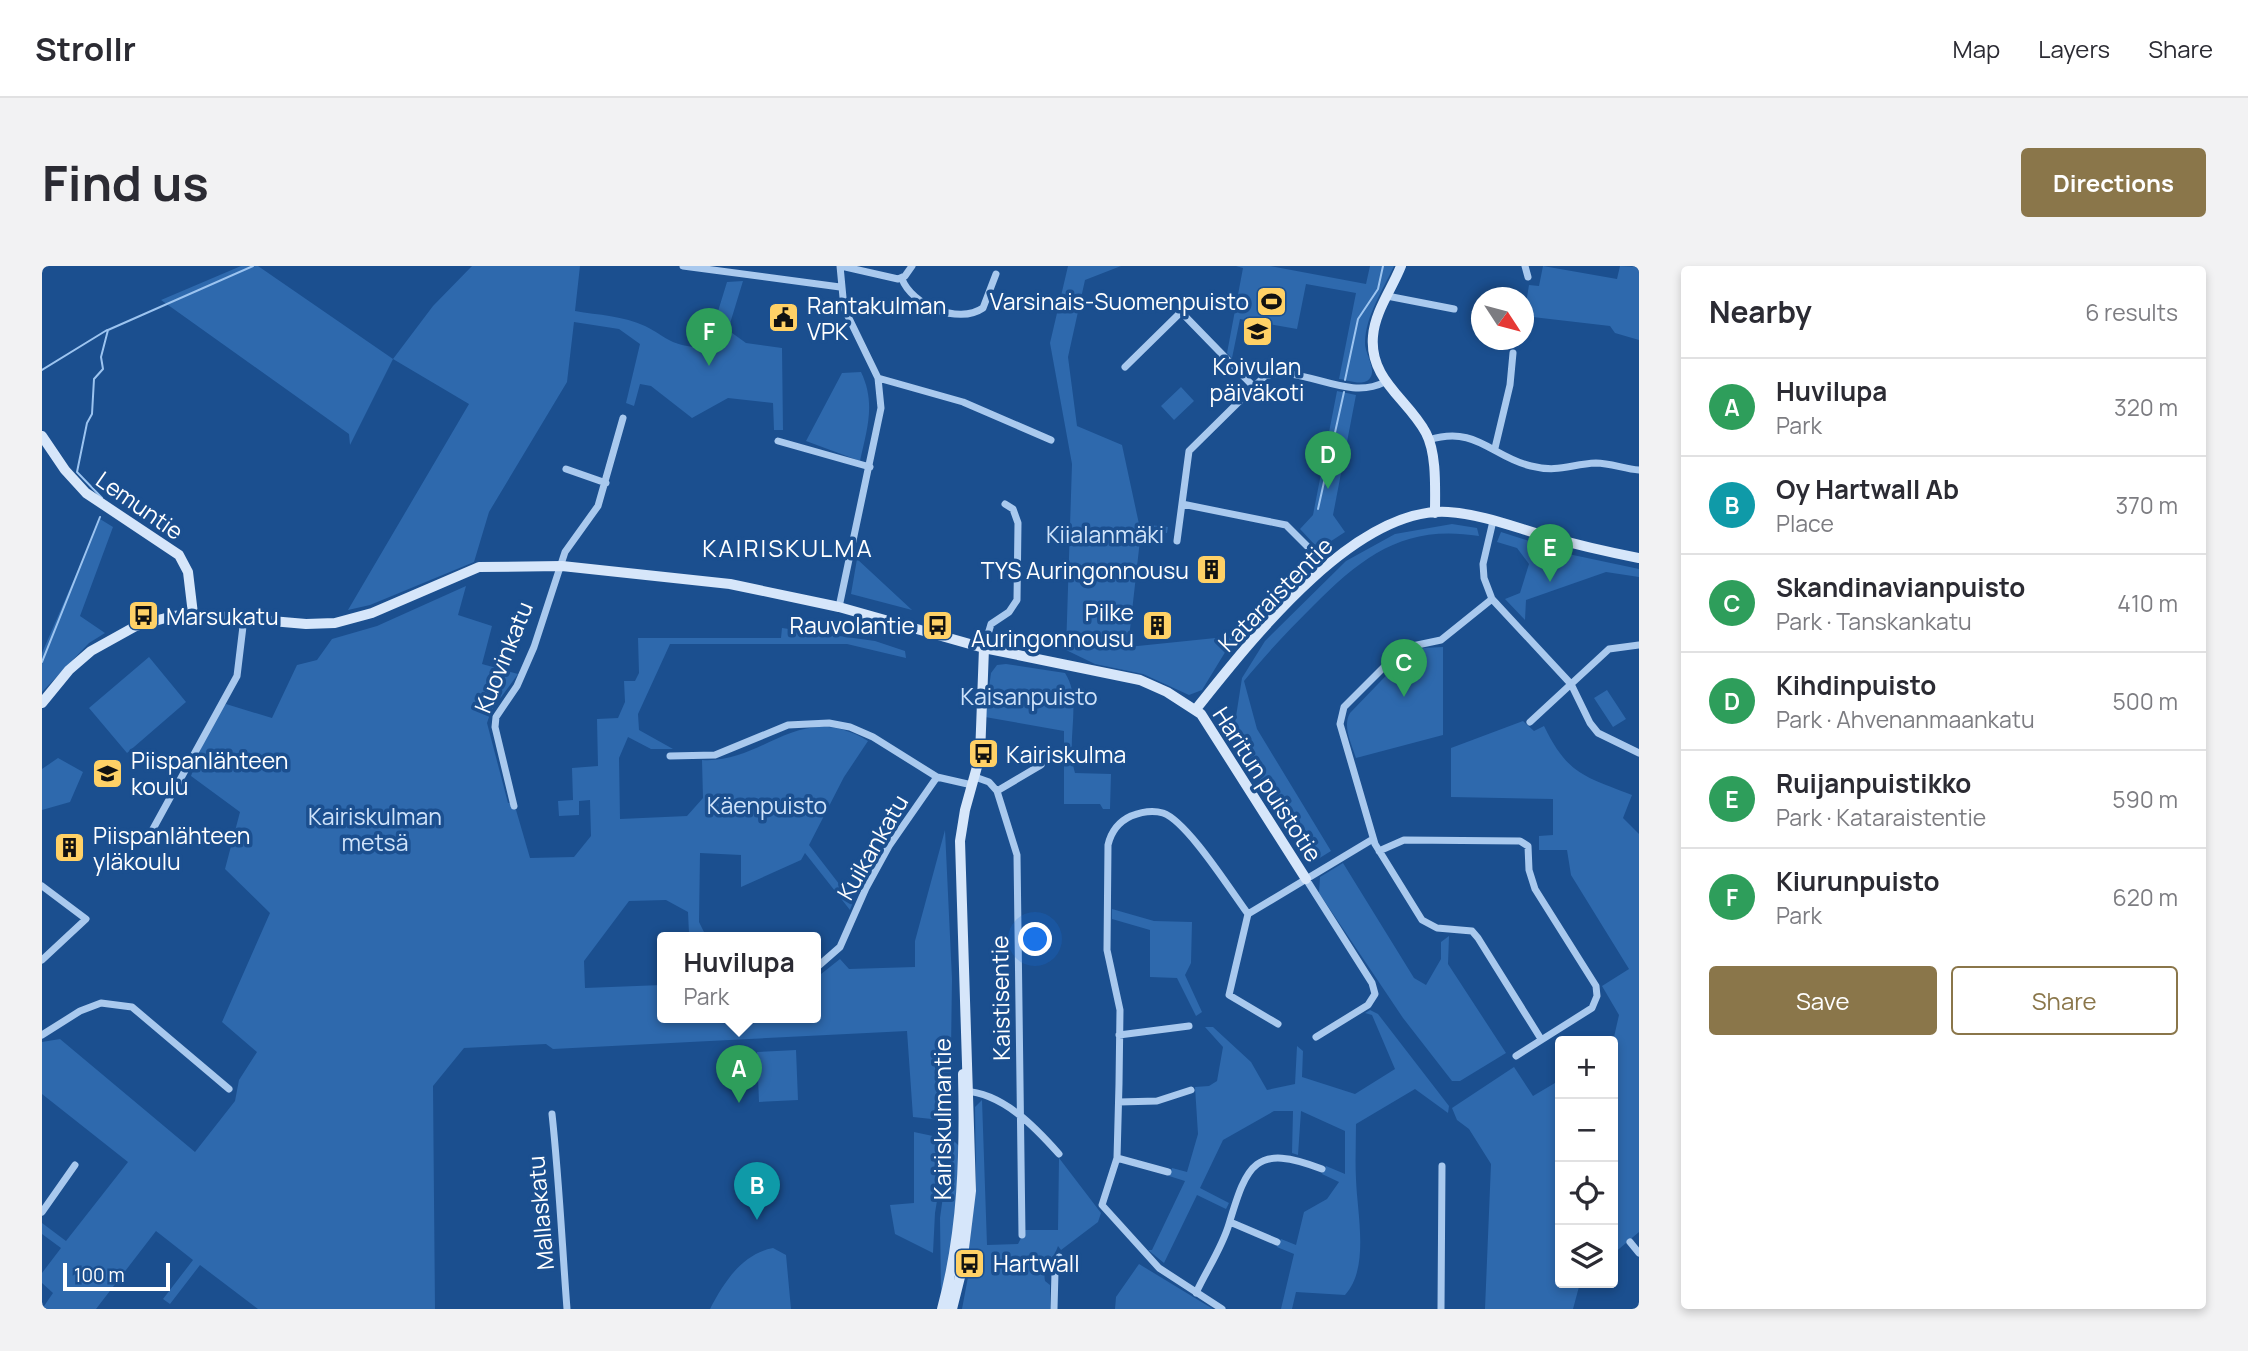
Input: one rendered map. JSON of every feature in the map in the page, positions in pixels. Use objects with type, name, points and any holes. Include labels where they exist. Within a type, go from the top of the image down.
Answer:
[{"type":"street","points":[[683,266],[841,287]]},
{"type":"street","points":[[839,607],[881,408],[878,378],[849,320],[841,287],[841,266],[902,278]]},
{"type":"street","points":[[902,278],[912,266]]},
{"type":"street","points":[[1401,266],[1373,337],[1376,360],[1385,382],[1419,423],[1429,440],[1435,513]]},
{"type":"street","points":[[1525,266],[1528,277]]},
{"type":"street","points":[[902,278],[908,290],[931,306],[944,312],[957,313],[983,308],[996,274]]},
{"type":"street","points":[[1387,296],[1454,309]]},
{"type":"street","points":[[1125,367],[1181,312],[1253,386]]},
{"type":"street","points":[[1495,448],[1510,385],[1513,353]]},
{"type":"street","points":[[1177,541],[1189,451],[1265,376],[1275,374],[1362,390],[1385,382]]},
{"type":"street","points":[[878,378],[963,402],[1051,440]]},
{"type":"street","name":"Kuovinkatu","points":[[514,806],[495,727],[496,717],[522,676],[572,541],[594,515],[624,418]]},
{"type":"street","name":"Lemuntie","points":[[42,436],[65,470],[86,493],[179,555],[188,572],[193,614]]},
{"type":"street","points":[[1429,440],[1460,436],[1495,448],[1522,464],[1547,469],[1562,470],[1600,463],[1639,470]]},
{"type":"street","points":[[778,441],[870,467]]},
{"type":"street","points":[[566,469],[606,483]]},
{"type":"street","points":[[984,648],[991,624],[1009,612],[1017,600],[1018,523],[1013,509],[1005,504]]},
{"type":"street","points":[[1182,504],[1286,525],[1326,565]]},
{"type":"street","name":"Kataraistentie","points":[[1196,709],[1233,661],[1326,565],[1372,533],[1435,513],[1469,515],[1585,547],[1639,558]]},
{"type":"street","points":[[1493,521],[1483,564],[1484,579],[1492,600],[1570,684],[1598,733],[1639,753]]},
{"type":"street","name":"Haritun puistotie","points":[[42,703],[69,670],[91,651],[148,622],[193,614],[306,624],[334,623],[372,613],[479,567],[562,566],[730,584],[839,607],[984,648],[1140,680],[1196,709],[1227,752],[1372,983],[1374,999],[1316,1037]]},
{"type":"street","points":[[1492,600],[1441,640],[1403,648],[1343,707],[1340,724],[1376,845],[1422,920],[1437,928],[1472,931],[1541,1039]]},
{"type":"street","points":[[148,838],[237,676],[244,618]]},
{"type":"street","points":[[1530,723],[1609,649],[1639,645]]},
{"type":"street","name":"Kairiskulmantie","points":[[952,1309],[968,1234],[967,1091],[960,983],[961,828],[980,756],[984,648]]},
{"type":"street","points":[[670,756],[715,755],[788,725],[829,723],[850,727],[873,737],[937,777],[989,782],[997,790],[1041,765]]},
{"type":"street","name":"Kuikankatu","points":[[821,964],[840,947],[866,888],[889,846],[937,777]]},
{"type":"street","name":"Kaistisentie","points":[[997,790],[1017,855],[1022,1235]]},
{"type":"street","points":[[1222,1309],[1150,1259],[1102,1205],[1117,1158],[1119,1003],[1107,950],[1108,845],[1119,825],[1146,812],[1162,813],[1172,818],[1190,836],[1248,914]]},
{"type":"street","points":[[1278,1024],[1228,995],[1248,914],[1306,879],[1376,845],[1404,840],[1520,841],[1528,846],[1529,870],[1535,889],[1596,986],[1597,996],[1591,1008],[1516,1056]]},
{"type":"street","points":[[42,887],[86,919],[42,960]]},
{"type":"street","points":[[42,1035],[80,1011],[101,1003],[132,1007],[229,1090]]},
{"type":"street","points":[[1119,1035],[1189,1026]]},
{"type":"street","points":[[1118,1102],[1157,1101],[1191,1090]]},
{"type":"street","points":[[967,1091],[989,1098],[1021,1115],[1059,1154]]},
{"type":"street","name":"Kairiskulmantie","points":[[942,1309],[953,1272],[960,1223],[967,1091]]},
{"type":"street","name":"Mallaskatu","points":[[552,1114],[556,1182],[562,1207],[567,1309]]},
{"type":"street","points":[[1196,1293],[1230,1222],[1241,1185],[1261,1162],[1274,1157],[1287,1157],[1322,1169]]},
{"type":"street","points":[[1117,1158],[1168,1172]]},
{"type":"street","points":[[42,1212],[75,1165]]},
{"type":"street","points":[[1441,1309],[1442,1166]]},
{"type":"street","points":[[1230,1222],[1277,1242]]},
{"type":"street","points":[[1630,1242],[1639,1253]]},
{"type":"street","points":[[1054,1309],[1055,1272],[1059,1257]]},
{"type":"green space","points":[[241,266],[258,266],[393,359],[350,445],[349,434],[161,300]]},
{"type":"green space","points":[[472,266],[580,266],[575,311],[628,320],[673,342],[695,347],[715,321],[727,282],[743,281],[728,330],[746,343],[782,348],[783,430],[774,430],[773,403],[728,398],[692,418],[651,386],[640,384],[634,406],[626,403],[640,344],[619,329],[574,322],[567,382],[489,512],[474,562],[370,605],[348,610],[469,404],[393,359],[433,306]]},
{"type":"green space","name":"Kiialanmäki","points":[[1068,266],[1121,266],[1085,280],[1068,357],[1077,426],[1122,445],[1139,524],[1168,527],[1167,533],[1141,531],[1128,647],[1235,636],[1202,690],[1189,695],[1143,674],[1095,664],[1066,650],[1072,464],[1050,343]]},
{"type":"green space","points":[[1236,266],[1270,266],[1366,284],[1370,266],[1394,266],[1368,322],[1365,346],[1372,370],[1370,378],[1360,383],[1339,379],[1356,293],[1306,284],[1297,329],[1240,319],[1232,358],[1227,353],[1243,268]]},
{"type":"green space","points":[[1543,266],[1617,279],[1620,266],[1639,267],[1639,340],[1615,333],[1610,326],[1534,317],[1534,287],[1529,287],[1539,286]]},
{"type":"green space","points":[[861,372],[866,383],[869,405],[860,461],[806,441],[842,373]]},
{"type":"green space","points":[[1181,387],[1194,401],[1174,420],[1161,406]]},
{"type":"green space","points":[[1337,391],[1356,395],[1333,515],[1345,532],[1322,547],[1314,544],[1300,529],[1313,515]]},
{"type":"green space","points":[[100,519],[113,527],[80,616],[105,633],[89,643],[42,692],[42,653]]},
{"type":"green space","points":[[1452,524],[1477,528],[1479,536],[1453,533],[1407,539],[1369,558],[1332,587],[1244,681],[1257,729],[1331,851],[1310,864],[1240,746],[1235,723],[1242,678],[1265,641],[1346,561],[1395,534]]},
{"type":"green space","points":[[1501,532],[1573,555],[1639,569],[1639,577],[1606,572],[1526,600],[1525,620],[1505,599],[1520,593],[1529,564],[1517,548],[1497,542]]},
{"type":"green space","points":[[857,559],[912,610],[851,594]]},
{"type":"green space","name":"Kairiskulman metsä","points":[[466,586],[458,615],[492,626],[482,664],[518,674],[491,711],[487,723],[508,803],[514,803],[530,858],[574,857],[591,836],[590,800],[579,801],[579,815],[559,816],[558,801],[573,800],[572,768],[598,766],[597,719],[618,718],[625,702],[624,681],[635,681],[639,673],[638,638],[781,638],[782,628],[875,641],[905,651],[906,658],[847,644],[670,644],[638,714],[639,730],[673,749],[651,749],[628,737],[619,758],[620,819],[687,816],[703,798],[702,760],[724,759],[744,753],[802,730],[822,727],[844,730],[868,741],[844,777],[809,845],[853,902],[850,910],[805,853],[801,860],[741,887],[741,855],[700,853],[699,922],[704,932],[689,932],[688,912],[666,900],[629,901],[584,961],[585,988],[657,985],[657,1023],[821,1023],[821,974],[840,959],[849,969],[915,967],[915,941],[945,830],[952,979],[950,1121],[913,1117],[907,1031],[553,1049],[546,1044],[464,1048],[433,1086],[435,1309],[258,1309],[200,1265],[170,1304],[163,1299],[193,1260],[156,1231],[96,1309],[42,1309],[53,1293],[42,1283],[42,1273],[61,1248],[42,1234],[42,1223],[66,1241],[128,1162],[42,1094],[42,1042],[60,1039],[195,1152],[235,1101],[239,1080],[257,1052],[222,1022],[270,913],[225,869],[240,812],[191,776],[210,723],[226,704],[272,718],[297,665],[317,660],[332,639],[377,626]]},
{"type":"green space","points":[[1443,647],[1443,735],[1356,758],[1347,730],[1350,713],[1405,656],[1424,648]]},
{"type":"green space","points":[[149,657],[186,702],[127,753],[89,708]]},
{"type":"green space","name":"Kaisanpuisto","points":[[997,665],[1065,673],[1073,696],[1072,761],[1075,773],[1111,774],[1110,809],[1103,809],[1100,804],[1064,804],[1064,731],[985,717],[991,673]]},
{"type":"green space","points":[[1607,690],[1626,719],[1613,727],[1594,698]]},
{"type":"green space","points":[[1523,721],[1534,731],[1544,726],[1561,755],[1579,772],[1632,795],[1623,818],[1639,834],[1639,1232],[1618,1250],[1618,1036],[1614,1036],[1619,1015],[1602,986],[1629,969],[1571,875],[1567,850],[1539,850],[1539,836],[1553,835],[1553,799],[1451,797],[1451,748]]},
{"type":"green space","points":[[58,758],[83,772],[70,802],[42,810],[42,769]]},
{"type":"green space","points":[[1343,863],[1414,978],[1426,985],[1441,959],[1441,942],[1449,936],[1448,964],[1506,1053],[1460,1081],[1452,1081],[1403,1018],[1319,893],[1320,877]]},
{"type":"green space","points":[[1112,909],[1154,921],[1192,922],[1191,963],[1185,975],[1202,1012],[1196,1016],[1177,978],[1150,977],[1150,930],[1112,919]]},
{"type":"green space","points":[[1370,1010],[1378,1014],[1449,1106],[1448,1113],[1415,1089],[1356,1124],[1360,1255],[1353,1284],[1345,1295],[1296,1292],[1292,1309],[1281,1309],[1294,1254],[1277,1247],[1281,1239],[1296,1245],[1304,1212],[1327,1199],[1339,1182],[1322,1174],[1326,1166],[1345,1174],[1345,1131],[1301,1111],[1298,1155],[1292,1153],[1293,1111],[1274,1111],[1223,1140],[1200,1188],[1229,1203],[1226,1209],[1197,1195],[1164,1263],[1148,1250],[1152,1250],[1185,1181],[1169,1176],[1172,1168],[1187,1172],[1198,1134],[1195,1087],[1209,1086],[1217,1081],[1223,1047],[1205,1027],[1213,1027],[1251,1062],[1267,1090],[1295,1084],[1297,1046],[1303,1051],[1302,1077],[1355,1094],[1395,1069],[1372,1015],[1365,1013]]},
{"type":"green space","points":[[796,1050],[798,1100],[759,1102],[757,1052]]},
{"type":"green space","points":[[1514,1067],[1533,1096],[1555,1083],[1555,1288],[1579,1288],[1573,1309],[1485,1309],[1491,1164],[1469,1129],[1457,1120],[1452,1108]]},
{"type":"green space","points":[[982,1100],[987,1245],[1018,1244],[1025,1230],[1058,1230],[1059,1158],[1101,1213],[1098,1222],[1061,1250],[1058,1246],[1046,1266],[1044,1275],[1045,1281],[1050,1285],[1050,1309],[962,1309],[971,1261],[968,1259],[976,1181],[975,1107]]},
{"type":"green space","points":[[914,1132],[947,1139],[935,1213],[933,1253],[895,1234],[890,1205],[914,1203]]},
{"type":"green space","points":[[951,1138],[959,1146],[960,1178],[945,1292],[941,1292],[940,1218]]},
{"type":"green space","points":[[773,1248],[786,1255],[791,1309],[710,1309],[728,1279],[743,1263],[762,1251]]},
{"type":"green space","points":[[1139,1264],[1213,1309],[1115,1309],[1116,1297]]},
{"type":"waterway","points":[[102,498],[77,472],[87,423],[92,414],[94,379],[103,369],[101,357],[108,330],[253,266]]},
{"type":"waterway","points":[[1345,380],[1358,319],[1378,289],[1383,266]]},
{"type":"waterway","points":[[42,370],[107,330]]},
{"type":"waterway","points":[[1318,509],[1344,392]]},
{"type":"waterway","points":[[42,662],[100,517]]},
{"type":"place","name":"Varsinais-Suomenpuisto","points":[[1272,301]]},
{"type":"place","name":"Rantakulman VPK","points":[[784,318]]},
{"type":"place","name":"Koivulan päiväkoti","points":[[1257,332]]},
{"type":"place","name":"Kiurunpuisto","points":[[709,366]]},
{"type":"place","name":"Kihdinpuisto","points":[[1328,489]]},
{"type":"place","name":"TYS Auringonnousu","points":[[1212,570]]},
{"type":"place","name":"Ruijanpuistikko","points":[[1550,582]]},
{"type":"place","name":"Marsukatu","points":[[143,616]]},
{"type":"place","name":"Rauvolantie","points":[[938,625]]},
{"type":"place","name":"Pilke Auringonnousu","points":[[1157,625]]},
{"type":"place","name":"Skandinavianpuisto","points":[[1404,697]]},
{"type":"place","name":"Kairiskulma","points":[[983,754]]},
{"type":"place","name":"Piispanlähteen koulu","points":[[108,773]]},
{"type":"place","name":"Piispanlähteen yläkoulu","points":[[70,848]]},
{"type":"place","name":"Huvilupa","points":[[739,1103]]},
{"type":"place","name":"Oy Hartwall Ab","points":[[757,1220]]},
{"type":"place","name":"Hartwall","points":[[970,1263]]},
{"type":"district","name":"KAIRISKULMA","points":[[788,547]]},
{"type":"park label","name":"Käenpuisto","points":[[767,805]]}]
